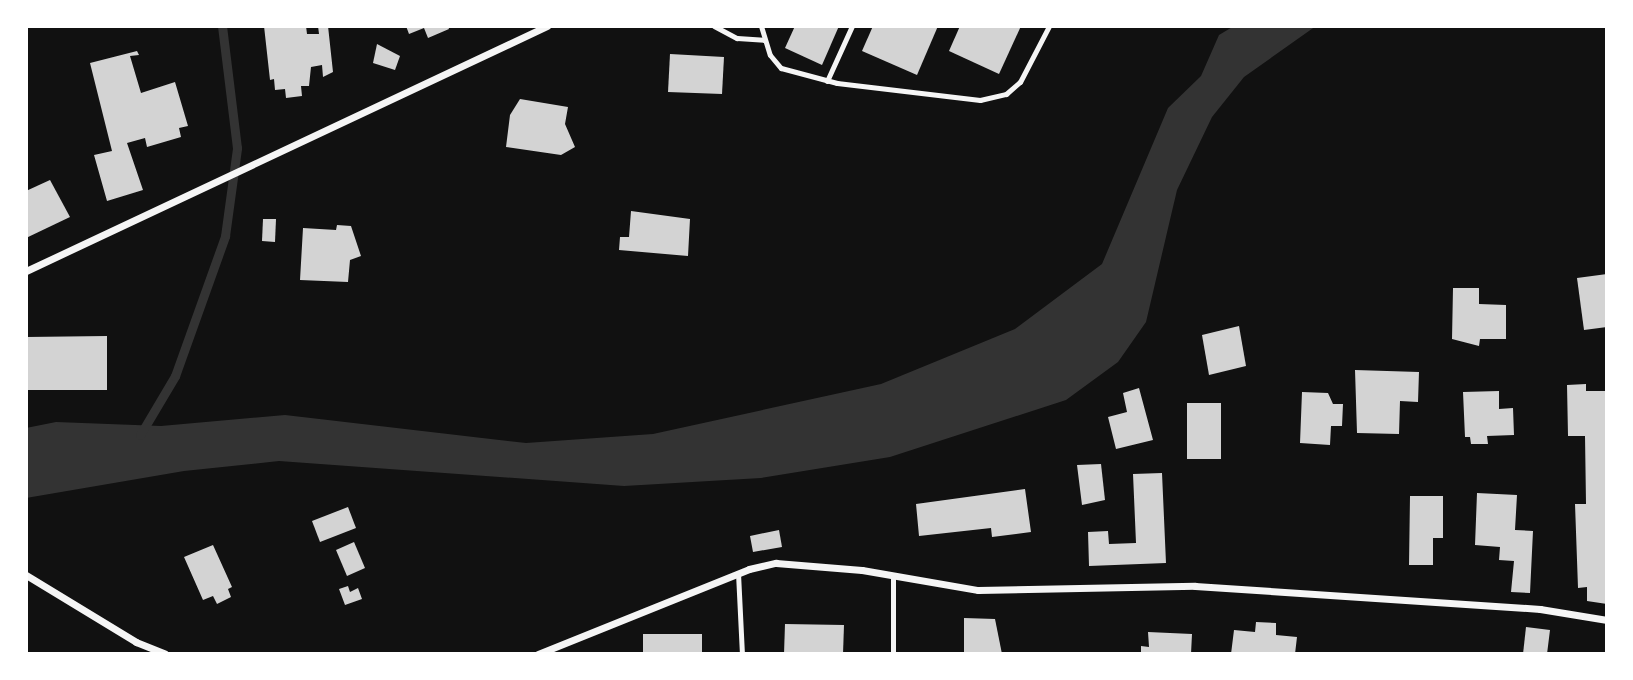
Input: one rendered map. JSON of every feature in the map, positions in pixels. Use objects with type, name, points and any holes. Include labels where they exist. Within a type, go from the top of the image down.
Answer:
[{"type":"street","points":[[26,271],[547,26]]},
{"type":"street","points":[[538,654],[738,573],[776,564],[992,590],[1195,586],[1540,609],[1607,621]]},
{"type":"street","points":[[26,575],[156,652],[165,654]]},
{"type":"lane","points":[[714,26],[737,38],[764,40]]},
{"type":"lane","points":[[761,26],[764,40],[780,68],[814,79],[995,99],[1020,82],[1049,26]]},
{"type":"lane","points":[[827,81],[852,26]]},
{"type":"lane","points":[[738,573],[742,654]]},
{"type":"lane","points":[[893,576],[893,654]]},
{"type":"shaded area","points":[[1234,26],[1316,26],[1244,77],[1212,117],[1177,190],[1146,322],[1118,362],[1066,400],[890,457],[761,478],[624,486],[279,461],[184,471],[26,498],[26,428],[56,422],[161,426],[285,415],[526,443],[653,434],[881,384],[1015,329],[1102,264],[1168,108],[1201,76],[1219,35]]},
{"type":"building","points":[[264,26],[306,26],[307,34],[319,34],[318,26],[328,26],[333,72],[323,77],[322,65],[311,67],[309,86],[301,86],[302,96],[286,98],[285,89],[275,90],[274,79],[270,80]]},
{"type":"building","points":[[406,26],[448,26],[449,29],[428,38],[424,28],[409,34]]},
{"type":"building","points":[[795,26],[839,26],[822,65],[785,48]]},
{"type":"building","points":[[873,26],[938,26],[917,75],[862,51]]},
{"type":"building","points":[[960,26],[1021,26],[999,74],[949,51]]},
{"type":"building","points":[[377,44],[400,56],[395,70],[373,63]]},
{"type":"building","points":[[137,51],[139,55],[130,56],[141,93],[175,82],[188,126],[179,128],[181,137],[147,147],[145,138],[127,143],[143,190],[107,201],[94,155],[112,151],[90,63]]},
{"type":"building","points":[[670,54],[724,57],[722,94],[668,92]]},
{"type":"building","points":[[520,99],[568,107],[565,124],[575,147],[561,155],[506,147],[510,115]]},
{"type":"building","points":[[50,180],[70,217],[26,238],[26,191]]},
{"type":"building","points":[[631,211],[690,219],[688,256],[619,250],[620,237],[629,237]]},
{"type":"building","points":[[263,219],[276,219],[275,242],[262,241]]},
{"type":"building","points":[[337,225],[351,226],[361,256],[350,260],[348,282],[300,280],[303,228],[336,230]]},
{"type":"building","points":[[1607,274],[1607,327],[1584,330],[1577,278]]},
{"type":"building","points":[[1453,288],[1479,288],[1479,304],[1506,305],[1506,339],[1480,339],[1479,346],[1452,339]]},
{"type":"building","points":[[1239,326],[1246,366],[1209,375],[1202,335]]},
{"type":"building","points":[[107,336],[107,390],[26,390],[26,337]]},
{"type":"building","points":[[1355,370],[1419,372],[1418,402],[1400,401],[1399,434],[1357,433]]},
{"type":"building","points":[[1586,384],[1586,391],[1607,391],[1607,604],[1587,601],[1587,587],[1578,588],[1575,504],[1586,504],[1585,436],[1568,436],[1567,385]]},
{"type":"building","points":[[1139,388],[1153,440],[1116,449],[1108,417],[1127,412],[1123,393]]},
{"type":"building","points":[[1499,391],[1499,409],[1513,408],[1514,435],[1487,436],[1488,444],[1471,444],[1470,437],[1465,437],[1463,392]]},
{"type":"building","points":[[1302,392],[1328,393],[1333,404],[1343,404],[1342,426],[1331,426],[1330,445],[1300,443]]},
{"type":"building","points":[[1187,403],[1221,403],[1221,459],[1187,459]]},
{"type":"building","points":[[1101,464],[1105,500],[1082,505],[1077,465]]},
{"type":"building","points":[[1162,473],[1166,563],[1089,566],[1088,532],[1108,531],[1109,544],[1136,543],[1133,474]]},
{"type":"building","points":[[1025,489],[1031,532],[992,537],[991,528],[919,536],[916,504]]},
{"type":"building","points":[[1477,493],[1517,495],[1515,530],[1533,531],[1530,593],[1511,592],[1514,561],[1499,560],[1500,547],[1475,545]]},
{"type":"building","points":[[1410,496],[1443,496],[1443,538],[1433,538],[1433,565],[1409,565]]},
{"type":"building","points":[[348,507],[356,528],[320,542],[312,521]]},
{"type":"building","points":[[779,530],[782,547],[753,552],[750,536]]},
{"type":"building","points":[[354,542],[365,568],[347,576],[336,550]]},
{"type":"building","points":[[213,545],[232,587],[228,589],[231,597],[217,604],[213,596],[203,600],[184,557]]},
{"type":"building","points":[[348,586],[350,592],[358,588],[362,599],[345,605],[339,589]]},
{"type":"building","points":[[964,618],[995,619],[1002,654],[964,654]]},
{"type":"building","points":[[1256,622],[1276,623],[1276,635],[1297,637],[1295,654],[1231,654],[1234,630],[1255,632]]},
{"type":"building","points":[[785,624],[844,625],[843,654],[784,654]]},
{"type":"building","points":[[1526,627],[1550,630],[1547,654],[1523,654]]},
{"type":"building","points":[[1148,632],[1192,634],[1191,654],[1141,654],[1141,646],[1149,647]]},
{"type":"building","points":[[643,634],[702,634],[702,654],[643,654]]},
{"type":"waterway","points":[[140,435],[175,376],[225,236],[237,148],[222,26]]}]
